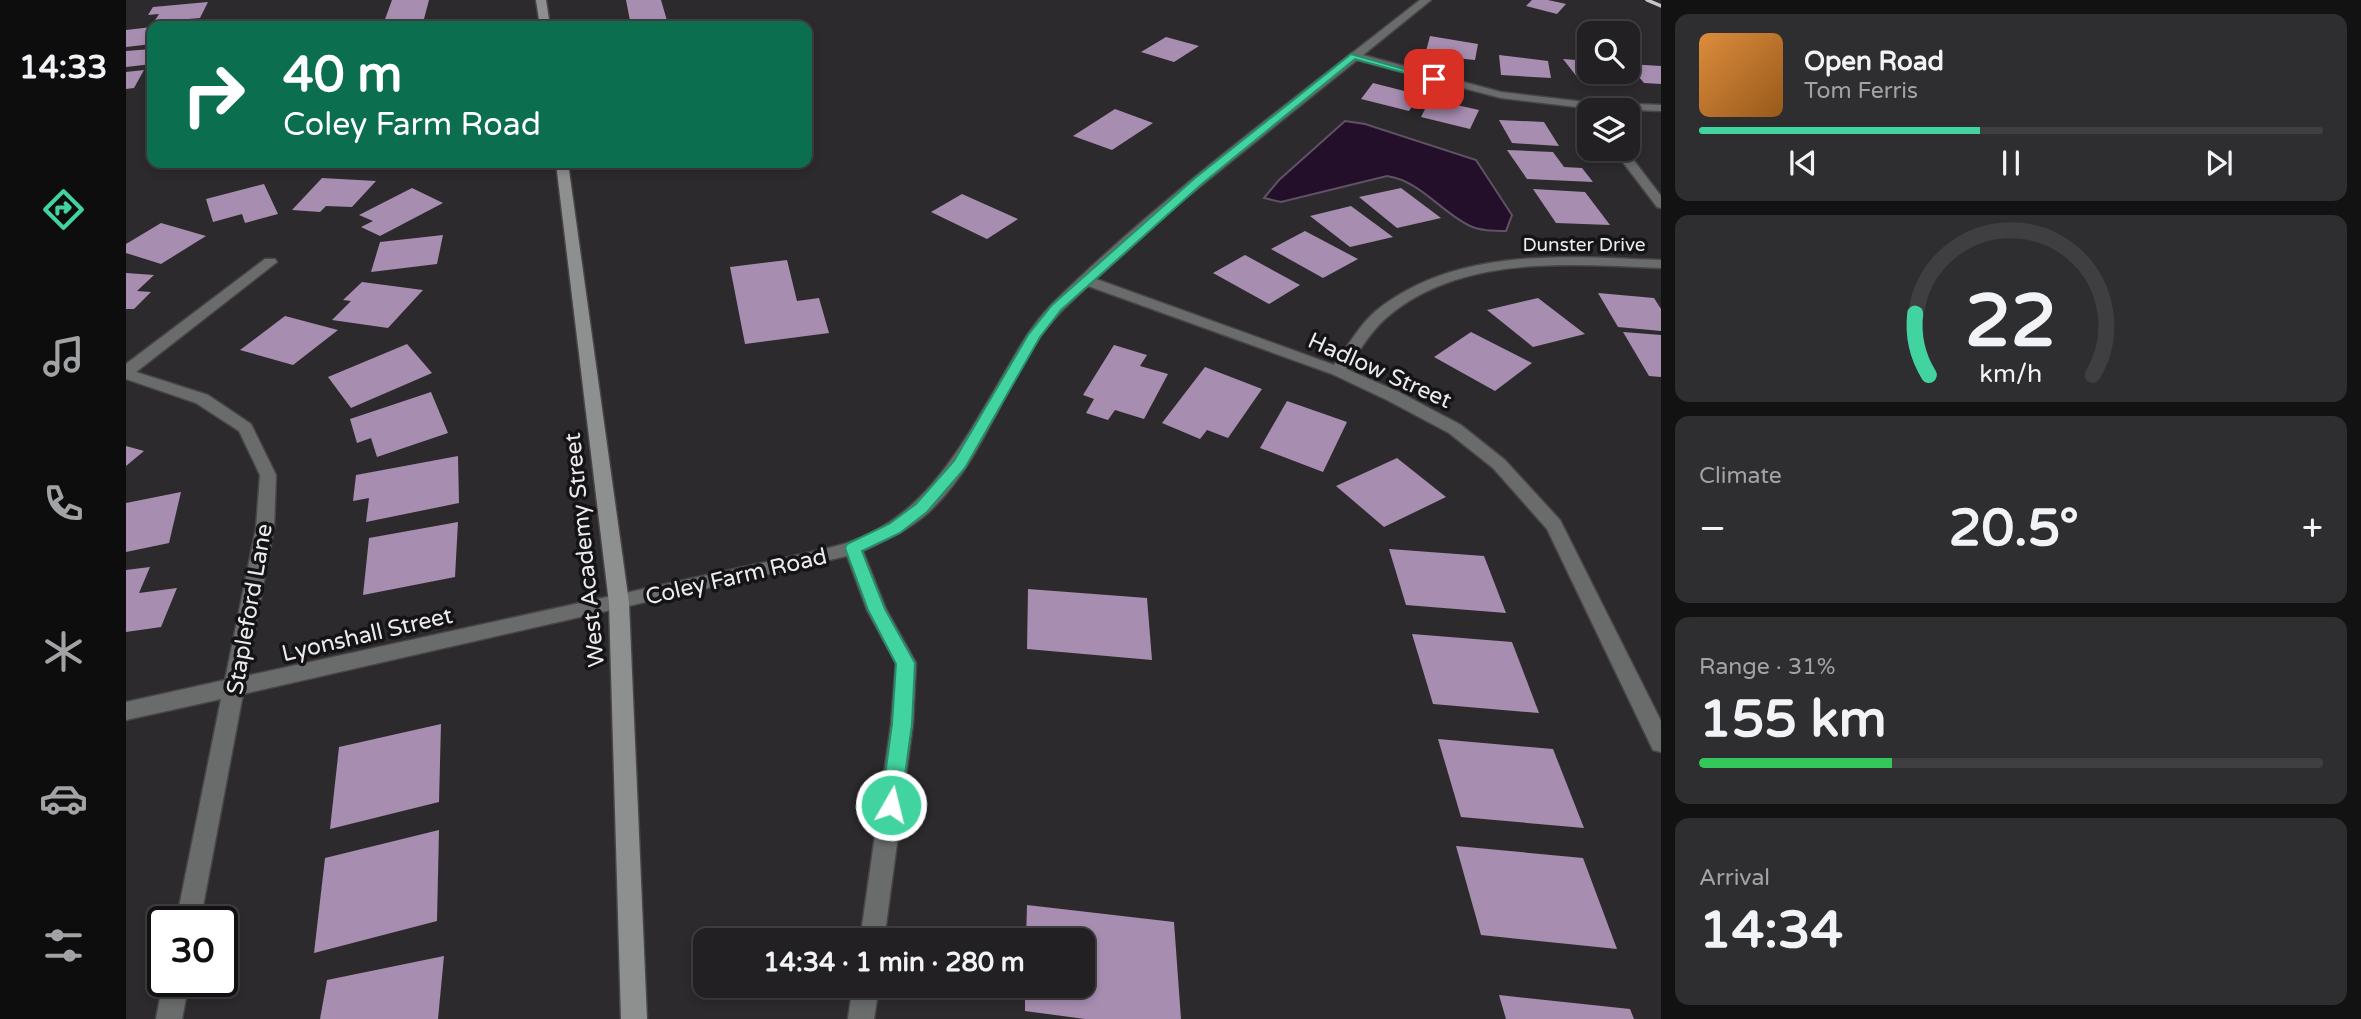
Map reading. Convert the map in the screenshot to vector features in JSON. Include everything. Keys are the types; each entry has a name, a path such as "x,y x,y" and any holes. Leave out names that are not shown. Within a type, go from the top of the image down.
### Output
{"main road":[{"path":"541,0 543,21"},
{"name":"West Academy Street","path":"563,168 619,603 634,1019"}],"street":[{"name":"Coley Farm Road","path":"619,603 853,548 894,528 922,508 960,465 1034,335 1057,307 1178,198 1426,0"},
{"path":"1354,56 1479,90 1577,106"},
{"path":"1640,108 1661,108"},
{"path":"1628,161 1661,204"},
{"name":"Dunster Drive","path":"1337,371 1383,313 1409,296 1449,278 1521,262 1561,260 1661,264"},
{"path":"126,373 270,262"},
{"name":"Hadlow Street","path":"1085,280 1337,371 1393,396 1455,429 1499,464 1554,525 1655,718 1661,743"},
{"name":"Stapleford Lane","path":"126,373 202,399 245,428 268,475 265,528 191,906"},
{"name":"Coley Farm Road","path":"853,548 877,610 906,663 902,724 874,928"},
{"name":"Lyonshall Street","path":"126,711 619,603"},
{"path":"169,1019 173,997"},
{"path":"861,1019 864,998"}],"shaded area":[{"path":"1345,121 1365,124 1476,160 1512,215 1506,231 1472,227 1410,184 1387,176 1281,202 1264,198 1279,180"}],"building":[{"path":"392,0 429,0 424,19 384,21"},
{"path":"626,0 661,0 667,21 630,21"},
{"path":"1532,0 1566,4 1557,14 1526,6"},
{"path":"208,2 200,18 155,21 159,14 148,15 153,7"},
{"path":"147,28 147,45 126,47 126,30"},
{"path":"1430,36 1478,44 1475,60 1425,55"},
{"path":"1166,37 1199,46 1174,62 1141,52"},
{"path":"147,49 147,65 126,67 126,51"},
{"path":"1499,55 1548,61 1551,78 1501,75"},
{"path":"1563,59 1577,60 1577,77"},
{"path":"1640,65 1661,66 1661,84 1644,83 1640,78"},
{"path":"144,70 134,88 126,89 126,72"},
{"path":"1373,83 1420,95 1409,111 1361,99"},
{"path":"1430,99 1479,110 1470,129 1421,117"},
{"path":"1115,109 1153,123 1112,150 1073,136"},
{"path":"1499,120 1544,122 1559,146 1512,143"},
{"path":"1507,150 1553,152 1564,167 1582,168 1593,182 1527,179"},
{"path":"322,178 376,181 352,207 326,206 320,212 292,210"},
{"path":"264,184 278,214 245,223 242,214 213,222 206,199"},
{"path":"412,188 443,203 380,236 361,227 373,221 359,215"},
{"path":"1401,188 1441,218 1397,228 1359,197"},
{"path":"1533,189 1585,192 1610,225 1556,223"},
{"path":"962,194 1018,219 987,239 931,212"},
{"path":"1351,206 1393,237 1350,247 1310,216"},
{"path":"161,223 206,236 161,264 126,253 126,244"},
{"path":"1305,231 1358,259 1323,278 1271,249"},
{"path":"443,235 437,264 371,272 380,242"},
{"path":"1245,255 1300,285 1269,304 1213,273"},
{"path":"787,260 797,301 819,298 829,333 745,344 730,267"},
{"path":"126,273 154,275 137,291 151,292 134,309 126,309"},
{"path":"362,282 423,290 388,328 332,320 351,301 343,300"},
{"path":"1598,293 1654,298 1661,309 1661,331 1618,327"},
{"path":"1538,298 1585,334 1533,347 1487,310"},
{"path":"285,316 338,330 293,365 240,350"},
{"path":"1471,332 1532,363 1495,391 1434,357"},
{"path":"1623,332 1661,335 1661,377 1649,376"},
{"path":"407,344 432,373 351,408 328,377"},
{"path":"1114,345 1147,355 1140,366 1168,374 1144,419 1115,410 1108,420 1086,413 1094,399 1083,395"},
{"path":"1205,367 1262,389 1228,438 1207,430 1200,439 1162,423"},
{"path":"431,392 448,433 377,457 371,438 357,443 350,419"},
{"path":"1287,401 1347,422 1323,472 1260,448"},
{"path":"126,446 144,451 126,466"},
{"path":"458,456 459,503 366,522 369,498 353,501 356,475"},
{"path":"1397,458 1446,497 1384,527 1336,486"},
{"path":"181,492 169,543 126,552 126,503"},
{"path":"458,522 455,577 363,595 369,538"},
{"path":"1389,549 1484,556 1506,613 1406,605"},
{"path":"150,567 139,593 177,588 161,627 126,632 126,570"},
{"path":"1028,589 1147,598 1152,660 1027,649"},
{"path":"1412,634 1512,642 1539,713 1433,704"},
{"path":"441,724 439,802 330,829 339,747"},
{"path":"1438,739 1553,749 1584,828 1461,817"},
{"path":"439,830 437,921 314,953 325,858"},
{"path":"1456,846 1583,858 1617,949 1481,935"},
{"path":"1027,905 1174,922 1181,1019 1085,1019 1025,1011 1025,998 1095,998 1095,928 1026,928"},
{"path":"444,956 438,1019 320,1019 327,980"},
{"path":"1499,995 1630,1009 1634,1019 1506,1019"}],"railway":[{"path":"1647,0 1661,6"}],"route":[{"path":"891,805 902,724 906,663 877,610 853,548 894,528 922,508 960,465 1034,335 1057,307 1199,180 1354,56 1434,79"}]}
